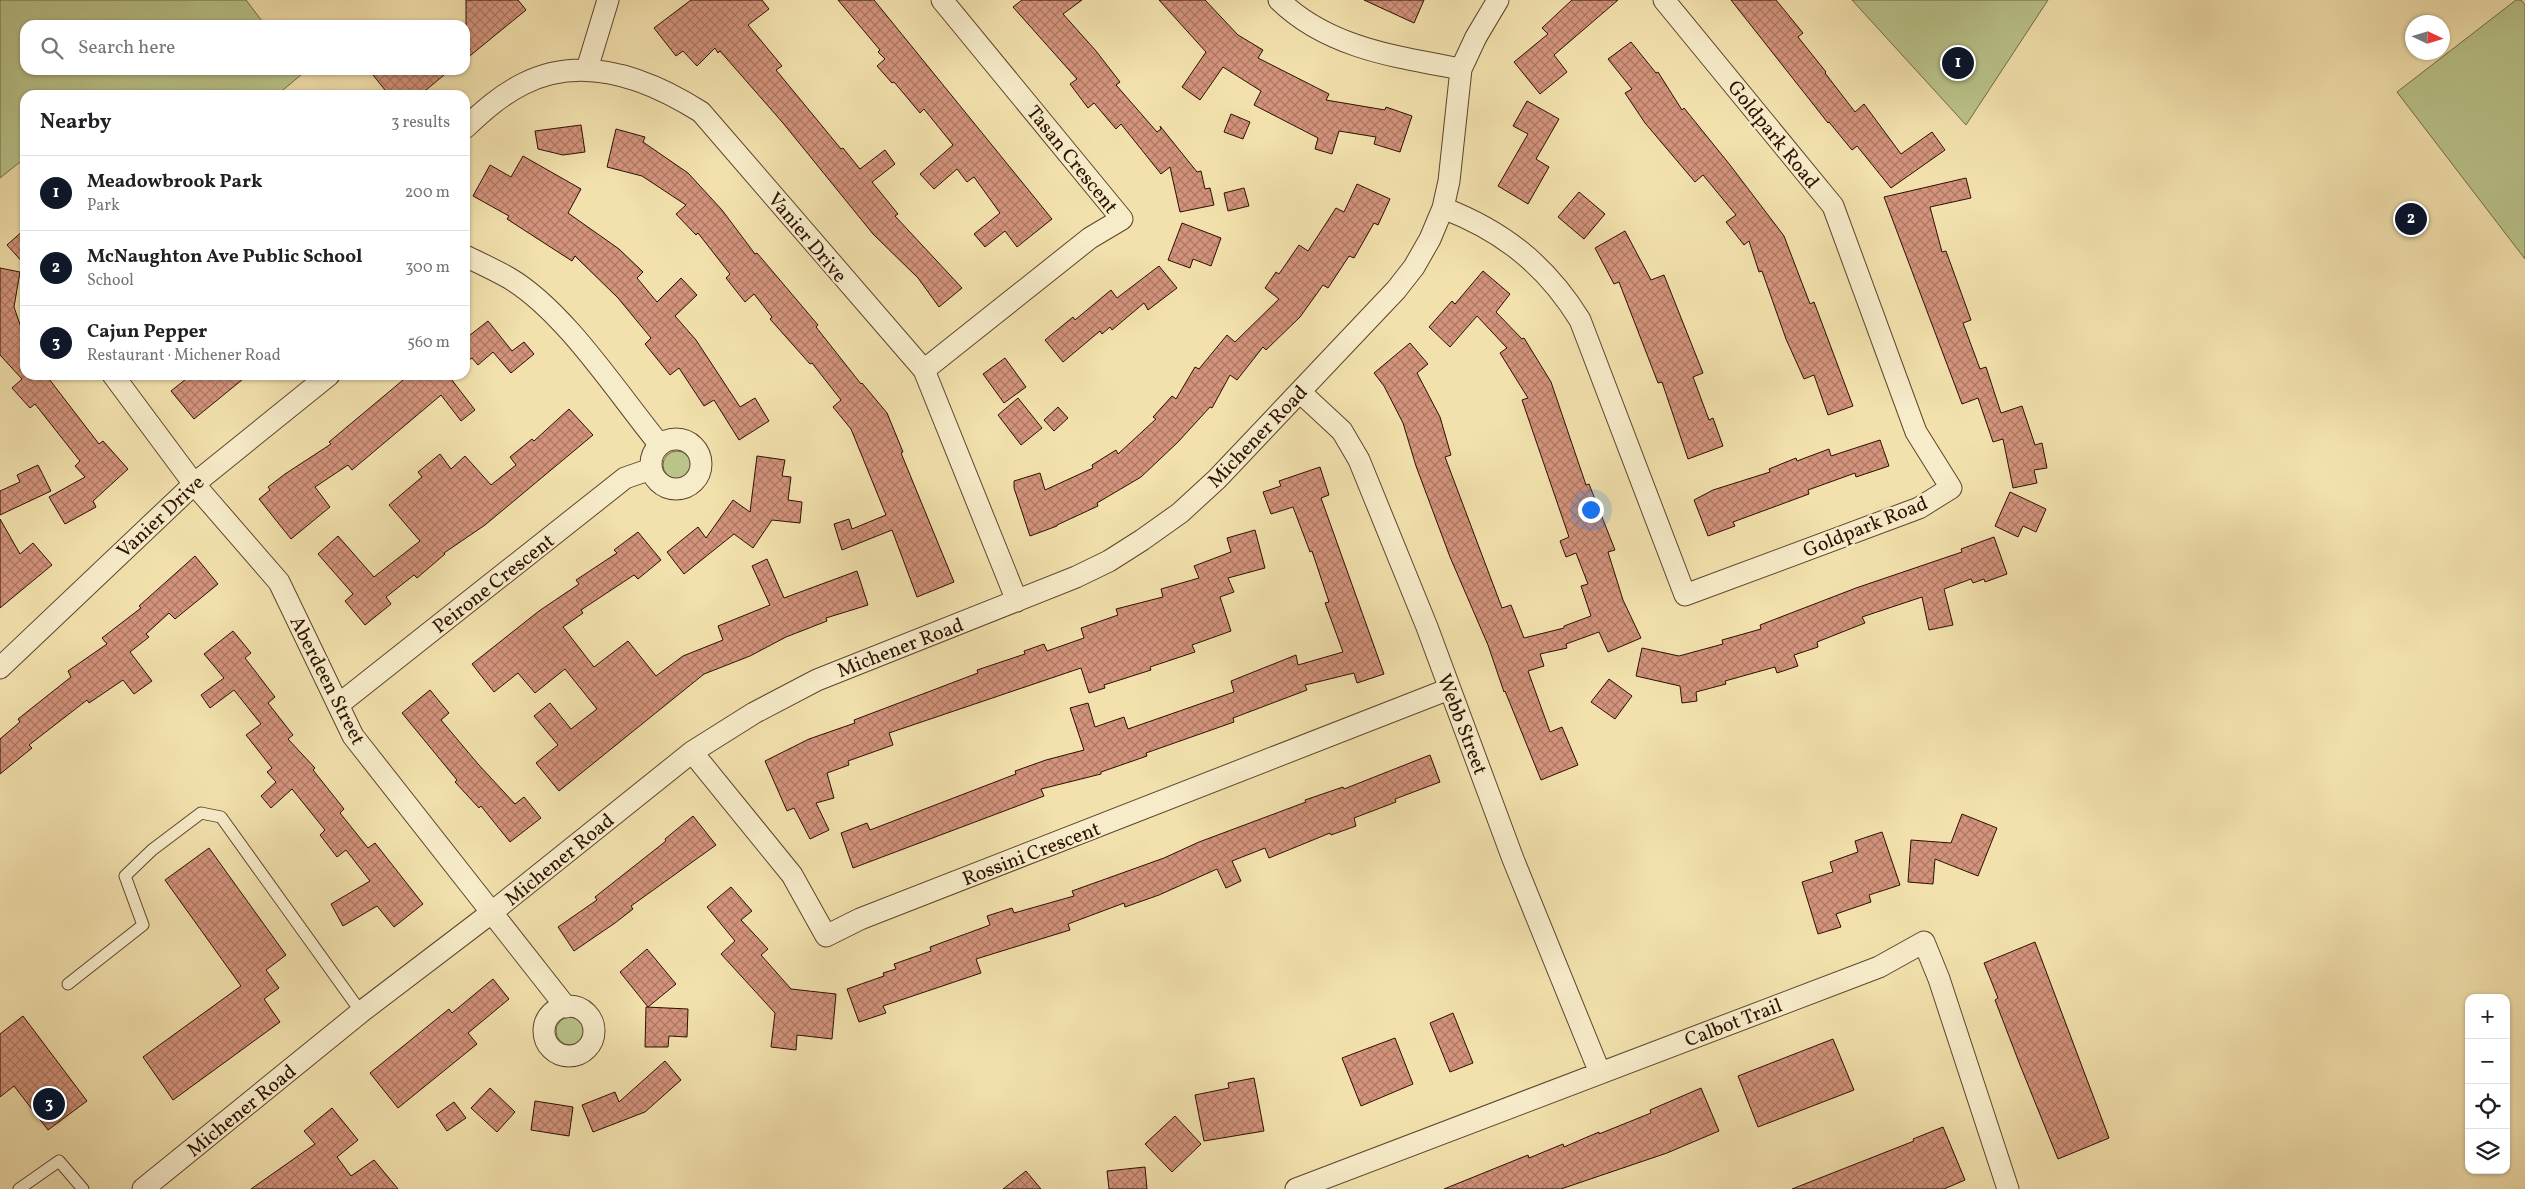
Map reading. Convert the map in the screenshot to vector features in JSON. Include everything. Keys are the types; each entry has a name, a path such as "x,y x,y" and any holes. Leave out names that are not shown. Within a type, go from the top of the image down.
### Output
{"street":[{"path":"587,69 608,0"},
{"name":"Tasan Crescent","path":"924,370 1090,238 1122,219 942,0"},
{"path":"1278,0 1313,26 1342,40 1372,51 1461,69"},
{"name":"Michener Road","path":"143,1189 361,1012 492,913 692,752 754,713 817,680 1017,602 1109,560 1180,512 1217,479 1408,275 1430,239 1443,208 1456,133 1461,69 1476,37 1498,0"},
{"name":"Goldpark Road","path":"1443,208 1470,218 1511,244 1541,268 1563,293 1580,320 1685,595 1920,508 1951,488 1916,432 1833,206 1664,0"},
{"name":"Vanier Drive","path":"470,124 495,101 524,83 555,73 587,69 637,79 672,93 701,112 924,370 1017,602"},
{"path":"470,258 510,278 541,303 576,340 660,444"},
{"name":"Aberdeen Street","path":"117,380 194,484 279,582 353,736 566,1007"},
{"name":"Vanier Drive","path":"0,668 194,484 323,380"},
{"name":"Webb Street","path":"1300,392 1342,432 1352,445 1423,618 1513,859 1600,1073"},
{"path":"675,439 691,444 700,456 700,473 690,485 674,489 659,483 651,469 652,456 660,444 675,439"},
{"name":"Peirone Crescent","path":"338,705 625,478 651,469"},
{"name":"Rossini Crescent","path":"692,752 792,875 826,936 869,916 1449,689"},
{"name":"Calbot Trail","path":"1296,1189 1879,967 1924,942 1939,979 2008,1189"}],"lane":[{"path":"68,984 143,924 125,876 152,850 201,813 221,817 361,1012"},
{"path":"19,1189 59,1161 83,1189"}],"green space":[{"path":"0,0 246,0 261,20 20,20 20,75 301,75 283,90 20,90 20,162 0,178"},
{"path":"1852,0 2048,0 1966,125"},
{"path":"2516,0 2521,0 2525,5 2525,259 2397,92 2438,60 2450,60 2450,51"},
{"path":"677,451 687,455 691,465 687,475 677,479 667,475 663,465 667,455"},
{"path":"570,1017 580,1021 584,1031 580,1041 570,1045 560,1041 556,1031 560,1021"}],"building":[{"path":"466,0 518,0 526,10 470,56 470,20 466,20"},
{"path":"691,0 762,0 769,9 748,25 782,66 776,70 841,149 843,148 860,169 885,150 895,164 872,182 898,214 895,216 962,288 939,307 918,278 873,234 783,123 720,51 718,53 715,48 697,66 683,51 676,56 654,28"},
{"path":"838,0 874,0 1052,219 1017,247 1005,231 985,247 974,234 1000,213 974,177 967,182 957,169 934,189 920,174 953,145 924,109 920,113 894,82 892,83 877,66 885,59 878,52 880,50"},
{"path":"1022,0 1082,0 1063,14 1096,51 1120,82 1116,85 1157,132 1161,129 1160,126 1197,172 1201,171 1205,189 1210,188 1214,205 1180,212 1170,167 1161,174 1121,124 1116,129 1094,103 1088,108 1070,84 1077,79 1013,7"},
{"path":"1159,0 1205,0 1238,35 1263,50 1258,58 1329,94 1326,100 1385,110 1386,107 1412,116 1400,152 1374,144 1376,137 1339,131 1332,154 1315,149 1318,138 1254,105 1261,91 1223,67 1200,100 1182,87 1206,52"},
{"path":"1364,0 1424,0 1414,23"},
{"path":"1572,0 1618,0 1554,55 1567,72 1540,94 1514,62 1548,34 1542,28"},
{"path":"1731,0 1776,0 1803,33 1798,37 1855,112 1864,104 1901,154 1932,132 1945,150 1891,188 1857,146 1852,150 1828,123"},
{"path":"1631,42 1656,73 1658,72 1682,110 1684,108 1784,236 1810,304 1814,302 1853,406 1828,415 1814,375 1804,379 1786,339 1762,271 1759,272 1749,241 1744,245 1726,222 1736,215 1703,175 1695,182 1645,123 1625,93 1632,89 1608,59"},
{"path":"373,75 444,75 426,90 385,90"},
{"path":"1527,101 1559,119 1536,159 1549,167 1528,204 1498,186 1528,134 1513,126"},
{"path":"1231,114 1250,122 1243,139 1224,132"},
{"path":"581,125 585,152 563,155 538,149 535,131"},
{"path":"616,129 645,137 643,142 688,173 722,210 755,254 757,253 818,325 816,327 861,384 887,413 903,452 901,453 954,582 917,597 892,530 842,550 834,524 849,519 852,529 886,515 851,429 833,407 841,400 812,363 810,364 770,319 772,317 754,294 745,302 726,278 730,274 698,233 696,235 676,214 686,205 642,176 607,167"},
{"path":"523,156 581,189 568,213 619,249 643,272 637,278 657,302 681,278 697,295 675,316 696,340 740,407 755,398 769,421 739,440 714,400 704,406 679,368 670,375 645,344 651,338 618,298 575,256 572,261 507,219 509,216 473,196 490,165 511,177"},
{"path":"1966,178 1971,198 1930,207 1942,252 1946,251 1971,320 1963,323 1980,369 1986,367 2001,413 2022,406 2035,445 2042,443 2047,468 2034,470 2037,483 2013,488 2003,439 1993,442 1978,398 1962,404 1884,197"},
{"path":"1357,184 1390,199 1378,225 1374,223 1354,258 1349,256 1328,288 1323,285 1300,317 1266,350 1263,347 1237,380 1230,375 1212,408 1210,407 1178,442 1141,477 1097,503 1098,506 1057,526 1030,536 1014,488 1014,481 1040,473 1045,490 1093,468 1092,465 1116,450 1118,454 1156,419 1153,417 1172,396 1176,399 1195,367 1199,369 1227,335 1235,342 1279,299 1265,288 1276,272 1279,274 1299,245 1308,251 1336,208 1344,212"},
{"path":"1244,188 1249,206 1228,211 1224,193"},
{"path":"1579,192 1605,214 1584,239 1558,217"},
{"path":"1182,223 1221,238 1211,266 1193,259 1190,268 1168,260"},
{"path":"1625,231 1651,280 1664,275 1703,373 1693,377 1709,420 1713,418 1723,446 1688,459 1662,382 1658,383 1619,282 1614,284 1595,248"},
{"path":"20,233 20,259 7,245"},
{"path":"1159,266 1177,288 1148,310 1144,303 1112,330 1110,327 1102,334 1100,331 1063,362 1045,340 1073,317 1075,320 1111,290 1117,298"},
{"path":"0,268 20,272 14,307 20,324 20,377 0,355"},
{"path":"1483,271 1510,294 1496,312 1522,339 1524,338 1551,382 1586,485 1589,484 1615,550 1608,552 1623,600 1641,638 1608,652 1599,632 1566,644 1567,648 1540,654 1544,666 1528,671 1550,732 1562,727 1578,765 1541,780 1504,692 1488,645 1450,557 1416,466 1403,423 1384,386 1374,373 1410,343 1428,364 1417,373 1440,417 1451,455 1445,457 1502,608 1511,605 1524,638 1564,628 1564,626 1591,616 1581,586 1588,584 1576,553 1566,557 1560,541 1569,537 1522,400 1528,398 1500,353 1507,348 1477,316 1450,347 1429,327 1452,301 1455,304"},
{"path":"488,321 512,351 524,342 534,354 511,373 493,352 478,365 472,358 470,359 470,335"},
{"path":"1005,358 1026,387 1004,403 983,374"},
{"path":"21,380 50,380 99,444 103,441 128,469 93,501 96,507 65,524 49,497 85,477 75,466 80,461 35,404 30,408 12,388"},
{"path":"185,380 242,380 194,419 171,391"},
{"path":"403,380 452,380 475,410 461,421 441,395 352,470 348,465 315,487 330,507 291,539 259,499 270,490 268,487 331,444 329,442"},
{"path":"1018,398 1042,428 1021,445 998,415"},
{"path":"1058,407 1068,418 1054,431 1044,420"},
{"path":"569,409 593,435 485,525 444,553 417,578 414,575 386,597 391,604 365,625 345,601 353,594 318,554 338,536 374,577 420,541 389,505 422,477 418,472 440,454 451,469 465,456 491,485 516,465 510,457 532,439 534,441"},
{"path":"1880,440 1889,466 1856,477 1855,473 1808,490 1809,494 1733,522 1735,526 1708,536 1694,500 1713,490 1770,472 1769,469 1796,458 1797,461 1829,449 1831,456"},
{"path":"757,456 785,460 782,476 791,477 788,500 802,502 800,523 772,520 753,548 734,534 684,574 667,552 698,527 706,538 733,500 750,512"},
{"path":"38,465 51,491 0,515 0,491 20,482 17,475"},
{"path":"1320,467 1329,495 1321,498 1384,674 1357,683 1354,673 1305,685 1307,690 1233,718 1234,722 1146,753 1147,756 1101,772 1101,774 1041,789 1044,796 853,868 841,833 867,823 870,830 1016,774 1015,771 1084,750 1070,708 1088,703 1095,727 1124,717 1128,729 1234,692 1231,681 1296,655 1298,665 1343,652 1325,603 1329,602 1312,551 1310,552 1293,507 1271,514 1263,492 1281,486 1279,481"},
{"path":"2010,492 2046,509 2036,532 2023,526 2018,537 1995,526"},
{"path":"0,519 20,554 33,543 52,565 0,608"},
{"path":"1255,530 1265,568 1228,578 1234,592 1220,597 1231,631 1192,645 1195,652 1150,667 1151,670 1104,685 1105,688 1089,693 1081,668 889,733 893,745 848,761 849,765 827,773 834,798 816,803 829,830 810,839 794,808 787,811 765,761 809,739 855,723 854,720 978,673 977,670 1025,654 1024,651 1044,644 1047,651 1084,638 1081,628 1118,615 1116,609 1163,597 1161,589 1199,578 1194,566 1231,552 1227,538"},
{"path":"638,532 661,560 638,579 634,575 581,610 583,613 563,627 594,667 628,641 656,676 683,656 723,640 718,626 770,605 752,566 767,559 784,598 857,571 868,605 826,618 827,621 786,637 750,656 704,674 559,791 536,763 558,745 534,716 550,703 571,729 597,709 565,669 535,693 518,673 494,692 472,664 539,611 579,584 576,580 617,553 614,550"},
{"path":"1994,537 2007,574 1985,582 1984,579 1973,583 1971,579 1944,589 1953,625 1929,630 1922,597 1862,617 1865,623 1817,642 1818,647 1794,655 1798,666 1777,673 1775,667 1725,681 1726,684 1696,692 1697,701 1682,703 1680,686 1636,676 1642,648 1679,656 1723,644 1722,640 1761,629 1760,625 1856,588 1962,552 1961,549"},
{"path":"195,556 218,584 175,619 169,613 146,634 149,637 130,652 152,681 134,694 123,680 89,703 87,700 29,745 32,748 0,774 0,739 20,722 18,719 71,677 68,671 107,644 102,638 141,608 139,606"},
{"path":"233,631 251,653 245,658 275,697 268,703 293,735 288,739 315,768 313,770 344,809 340,813 368,848 375,843 423,904 394,927 377,906 343,926 331,904 370,881 346,850 337,857 320,835 325,830 292,789 271,808 261,796 276,782 267,772 272,768 246,735 261,724 234,690 210,708 201,695 224,678 204,654"},
{"path":"1609,679 1632,696 1615,719 1591,702"},
{"path":"430,690 449,713 441,720 478,764 515,804 524,797 541,818 510,842 481,806 479,808 455,782 457,780 402,713"},
{"path":"1430,755 1440,782 1395,799 1396,802 1354,818 1356,826 1331,835 1330,833 1269,858 1265,848 1232,861 1241,881 1226,888 1217,869 1159,895 1125,907 1124,903 1068,924 1070,930 976,959 981,973 883,1006 886,1013 859,1022 847,989 884,976 883,973 896,969 894,964 931,951 930,947 990,925 987,916 1012,908 1014,913 1074,896 1072,891 1164,858 1199,842 1306,802 1305,800 1343,787 1344,789"},
{"path":"1962,814 1997,828 1978,876 1935,859 1933,884 1908,882 1911,840 1951,843"},
{"path":"693,816 716,845 631,906 633,909 615,923 574,951 558,927 597,900 595,897 666,841 665,839"},
{"path":"1882,832 1900,885 1869,895 1871,902 1836,914 1841,927 1818,934 1802,882 1833,872 1830,862 1858,852 1855,841"},
{"path":"209,848 286,955 266,970 279,988 264,999 280,1022 173,1100 143,1057 241,986 165,880"},
{"path":"731,887 752,911 741,920 768,949 761,955 791,989 836,994 832,1039 797,1035 796,1050 771,1047 775,1013 721,954 735,941 707,907"},
{"path":"2035,942 2109,1138 2058,1159 1995,1000 1998,998 1984,963"},
{"path":"647,949 676,984 648,1007 620,972"},
{"path":"493,979 509,999 468,1033 477,1044 398,1108 370,1073 449,1009 452,1013"},
{"path":"646,1007 688,1009 687,1037 669,1036 668,1047 645,1047"},
{"path":"1453,1013 1473,1063 1450,1072 1430,1023"},
{"path":"23,1016 87,1101 48,1130 14,1086 0,1097 0,1034"},
{"path":"1395,1038 1413,1084 1361,1106 1342,1058"},
{"path":"1833,1039 1854,1090 1758,1127 1738,1076"},
{"path":"665,1061 681,1080 645,1112 593,1132 582,1105 615,1092 619,1102"},
{"path":"1254,1078 1264,1131 1204,1141 1195,1095 1229,1088 1228,1083"},
{"path":"490,1088 515,1112 497,1132 471,1108"},
{"path":"1701,1088 1719,1131 1667,1153 1561,1189 1444,1189 1528,1155 1529,1158 1563,1144 1564,1147 1599,1132 1599,1134 1651,1113 1650,1110"},
{"path":"535,1101 573,1107 569,1136 531,1130"},
{"path":"454,1102 466,1118 447,1131 436,1115"},
{"path":"332,1108 358,1140 337,1157 351,1176 374,1160 398,1189 251,1189 315,1144 304,1131"},
{"path":"1175,1116 1201,1144 1172,1172 1145,1144"},
{"path":"1943,1127 1965,1180 1944,1189 1792,1189 1914,1141 1913,1139"},
{"path":"1145,1167 1147,1189 1109,1189 1107,1171"},
{"path":"1026,1171 1041,1189 1003,1189"}],"place":[{"name":"Meadowbrook Park","path":"1958,63"},
{"name":"McNaughton Ave Public School","path":"2411,219"},
{"name":"Cajun Pepper","path":"49,1104"}]}
